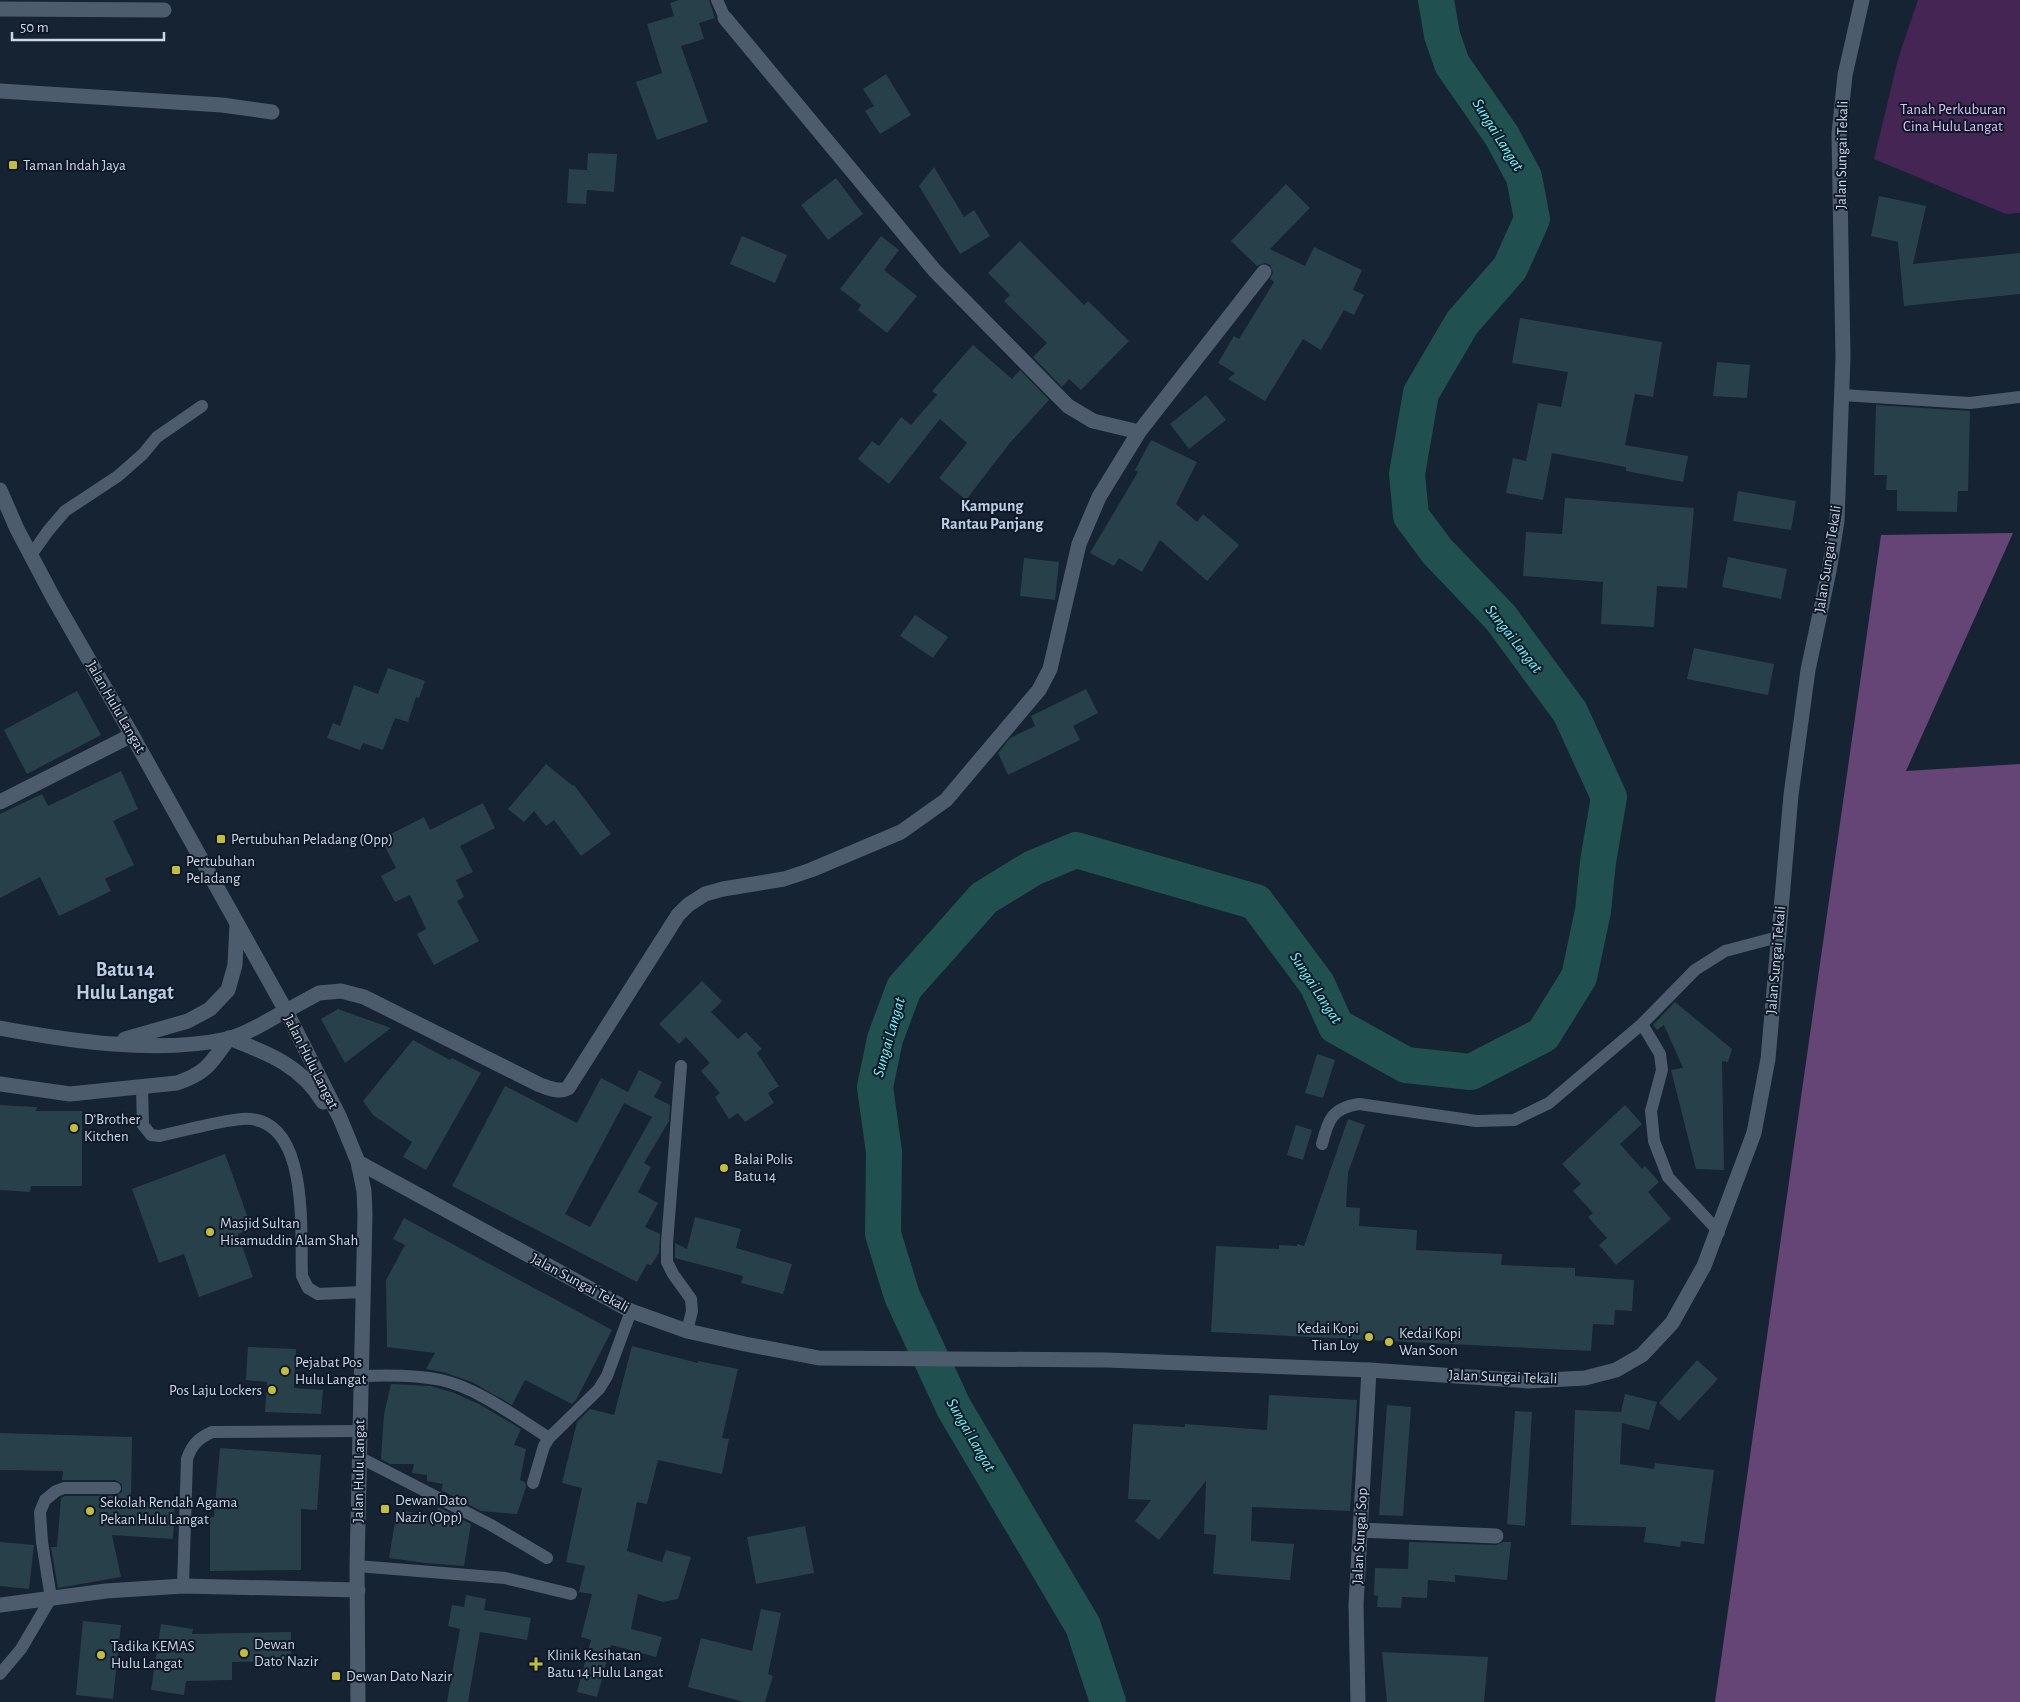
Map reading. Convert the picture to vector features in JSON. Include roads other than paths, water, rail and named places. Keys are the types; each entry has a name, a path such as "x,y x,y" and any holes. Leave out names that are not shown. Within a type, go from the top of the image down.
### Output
{"street":[{"name":"Jalan Sungai Tekali","path":"358,1162 631,1311 687,1331 818,1358 1106,1360 1369,1370 1529,1381 1585,1378 1616,1370 1642,1355 1672,1323 1704,1266 1719,1232 1754,1133 1768,1059 1791,795 1808,670 1829,571 1837,520 1843,357 1839,134 1844,75 1862,0"},
{"path":"0,8 164,10"},
{"path":"725,18 934,271 1068,406 1093,421 1139,432"},
{"path":"0,91 203,103 272,112"},
{"path":"0,1028 107,1044 182,1044 228,1038 319,994 341,991 364,997 408,1017 540,1085 556,1090 568,1088 678,915 688,905 705,894 723,888 784,879 811,870 901,832 946,800 1040,690 1050,670 1079,544 1098,497 1139,432 1264,272"},
{"name":"Jalan Hulu Langat","path":"0,490 17,529 54,599 286,1011 340,1118 358,1162 364,1192 365,1214 357,1566 358,1702"},
{"path":"0,802 132,735"},
{"path":"107,1044 188,1021 210,1009 228,990 235,965 237,924"},
{"path":"0,1084 70,1094 177,1083 194,1077 208,1067 228,1038"},
{"path":"228,1038 286,1063 316,1090 358,1162"},
{"name":"Jalan Sungai Sop","path":"1358,1702 1356,1605 1369,1370"},
{"path":"1360,1530 1496,1536"},
{"path":"0,1605 106,1591 182,1586 358,1590"}],"lane":[{"path":"717,0 725,18"},
{"path":"1842,396 1970,403 2020,397"},
{"path":"31,555 48,531 65,512 118,476 143,454 157,437 202,406"},
{"path":"1322,1144 1327,1123 1335,1113 1345,1106 1359,1104 1476,1121 1514,1120 1549,1103 1642,1024 1695,970 1725,951 1778,937"},
{"path":"1642,1024 1660,1054 1662,1070 1651,1111 1654,1141 1668,1178 1719,1232"},
{"path":"681,1066 667,1262 691,1299 692,1311 687,1331"},
{"path":"142,1088 143,1125 151,1135 159,1136 243,1119 262,1121 277,1132 289,1149 298,1179 302,1276 308,1288 318,1294 363,1292"},
{"path":"533,1483 544,1446 549,1438 599,1389 606,1376 631,1311"},
{"path":"361,1376 441,1380 488,1400 549,1438"},
{"path":"182,1586 187,1459 191,1448 199,1438 212,1432 360,1431"},
{"path":"359,1457 491,1525 547,1558"},
{"path":"0,1674 21,1650 51,1598 40,1512 45,1500 56,1491 64,1488 115,1488"},
{"path":"357,1566 504,1578 571,1594"}],"waterway":[{"name":"Sungai Langat","path":"1108,1702 1083,1626 954,1408 902,1296 883,1234 884,1152 875,1087 885,1039 904,988 984,898 1033,868 1076,850 1256,902 1317,984 1336,1026 1406,1065 1471,1072 1543,1035 1579,977 1593,911 1598,862 1609,797 1570,712 1501,618 1437,551 1411,516 1407,474 1421,393 1462,323 1510,268 1532,219 1524,177 1502,136 1452,64 1442,35 1436,0"}],"place":[{"name":"Taman Indah Jaya","path":"13,165"},
{"name":"Pertubuhan Peladang (Opp)","path":"221,839"},
{"name":"Pertubuhan Peladang","path":"176,870"},
{"name":"D’Brother Kitchen","path":"74,1128"},
{"name":"Balai Polis Batu 14","path":"724,1168"},
{"name":"Masjid Sultan Hisamuddin Alam Shah","path":"210,1232"},
{"name":"Kedai Kopi Tian Loy","path":"1369,1337"},
{"name":"Kedai Kopi Wan Soon","path":"1389,1342"},
{"name":"Pejabat Pos Hulu Langat","path":"285,1371"},
{"name":"Pos Laju Lockers","path":"272,1390"},
{"name":"Dewan Dato Nazir (Opp)","path":"385,1509"},
{"name":"Sekolah Rendah Agama Pekan Hulu Langat","path":"90,1511"},
{"name":"Dewan Dato' Nazir","path":"244,1653"},
{"name":"Tadika KEMAS Hulu Langat","path":"101,1655"},
{"name":"Klinik Kesihatan Batu 14 Hulu Langat","path":"536,1664"},
{"name":"Dewan Dato Nazir","path":"336,1676"}],"district":[{"name":"Kampung Rantau Panjang","path":"992,515"},
{"name":"Batu 14 Hulu Langat","path":"125,982"}],"park label":[{"name":"Tanah Perkuburan Cina Hulu Langat","path":"1953,118"}]}
